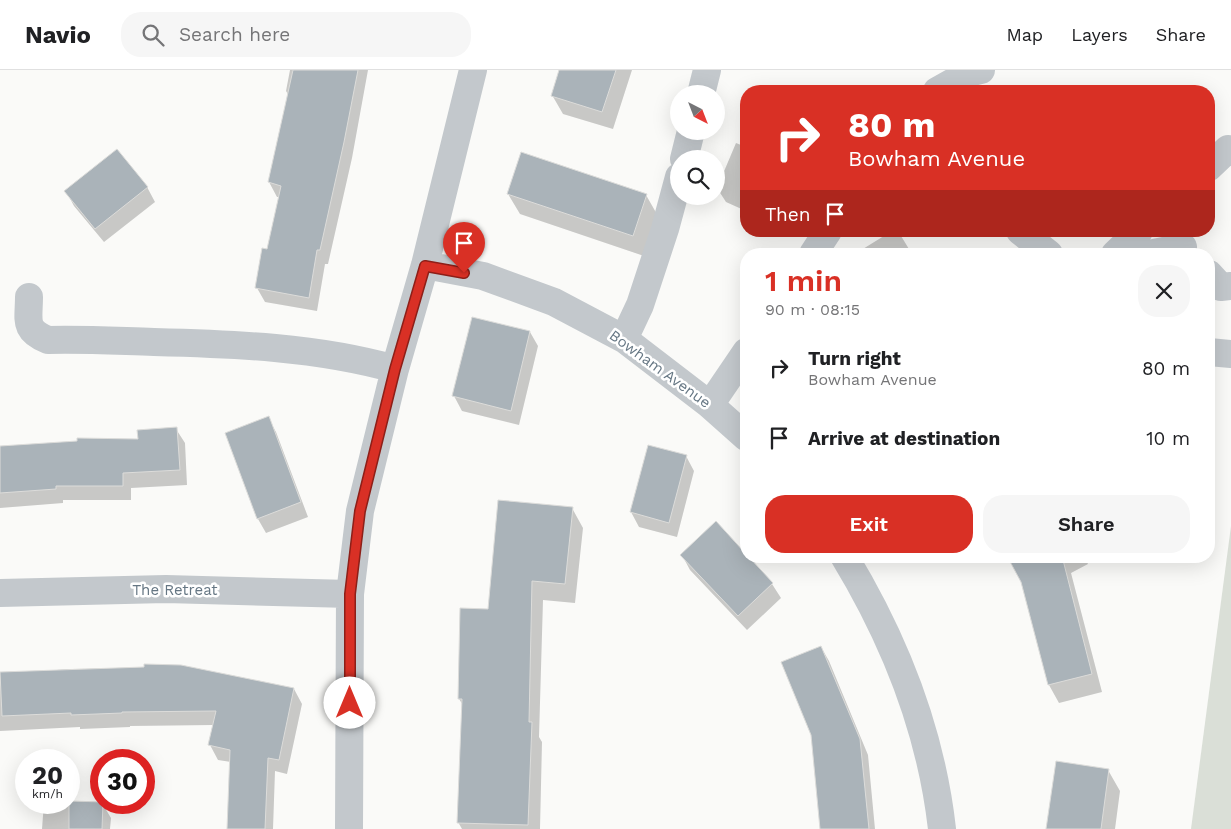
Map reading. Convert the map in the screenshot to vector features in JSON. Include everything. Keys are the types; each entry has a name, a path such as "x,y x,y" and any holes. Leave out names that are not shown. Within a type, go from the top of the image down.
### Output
{"street":[{"path":"349,829 350,594 360,511 395,369 425,266 473,70"},
{"path":"703,85 707,70"},
{"path":"948,85 969,73 981,70"},
{"path":"1215,161 1228,149 1231,152"},
{"path":"624,339 640,305 671,205"},
{"path":"817,248 824,237"},
{"path":"1028,237 1041,248"},
{"path":"1121,248 1133,237"},
{"path":"1168,248 1181,244"},
{"name":"Bowham Avenue","path":"425,266 483,276 554,302 624,339 710,405 740,432"},
{"path":"1215,280 1221,287 1231,286"},
{"path":"29,297 29,325 36,335 48,340 210,343 360,359 395,369"},
{"path":"1215,353 1231,354"},
{"path":"710,405 740,361"},
{"path":"848,563 866,593 891,644 912,697 928,752 942,829"},
{"name":"The Retreat","path":"0,593 166,589 350,594"}],"shaded area":[{"path":"1231,526 1231,829 1191,829"}],"building":[{"path":"293,70 358,70 320,250 317,250 309,298 255,288 262,248 267,249 281,186 268,182"},
{"path":"559,70 616,70 602,112 551,96"},
{"path":"117,149 148,187 95,229 64,191"},
{"path":"521,152 647,194 633,236 507,194"},
{"path":"472,317 530,331 511,411 452,396"},
{"path":"269,416 301,502 257,519 225,433"},
{"path":"177,427 180,470 123,473 123,486 56,486 56,489 0,493 0,446 77,441 77,438 138,439 137,430"},
{"path":"648,445 687,455 669,523 630,512"},
{"path":"498,500 573,507 565,584 532,581 529,722 532,722 528,825 457,823 462,699 458,699 460,608 488,609"},
{"path":"716,521 740,547 740,563 754,563 773,583 738,616 680,555"},
{"path":"1011,563 1064,563 1092,674 1048,685 1021,582"},
{"path":"821,646 860,739 869,829 820,829 811,735 781,662"},
{"path":"144,664 181,665 294,688 279,760 268,758 265,829 227,829 230,750 208,745 216,711 2,716 0,672 144,667"},
{"path":"1056,761 1109,769 1101,829 1046,829"},
{"path":"80,801 90,802 90,814 103,814 102,829 69,829 69,814 80,814"}],"route":[{"path":"350,703 350,594 360,511 395,369 425,266 464,273"}]}
